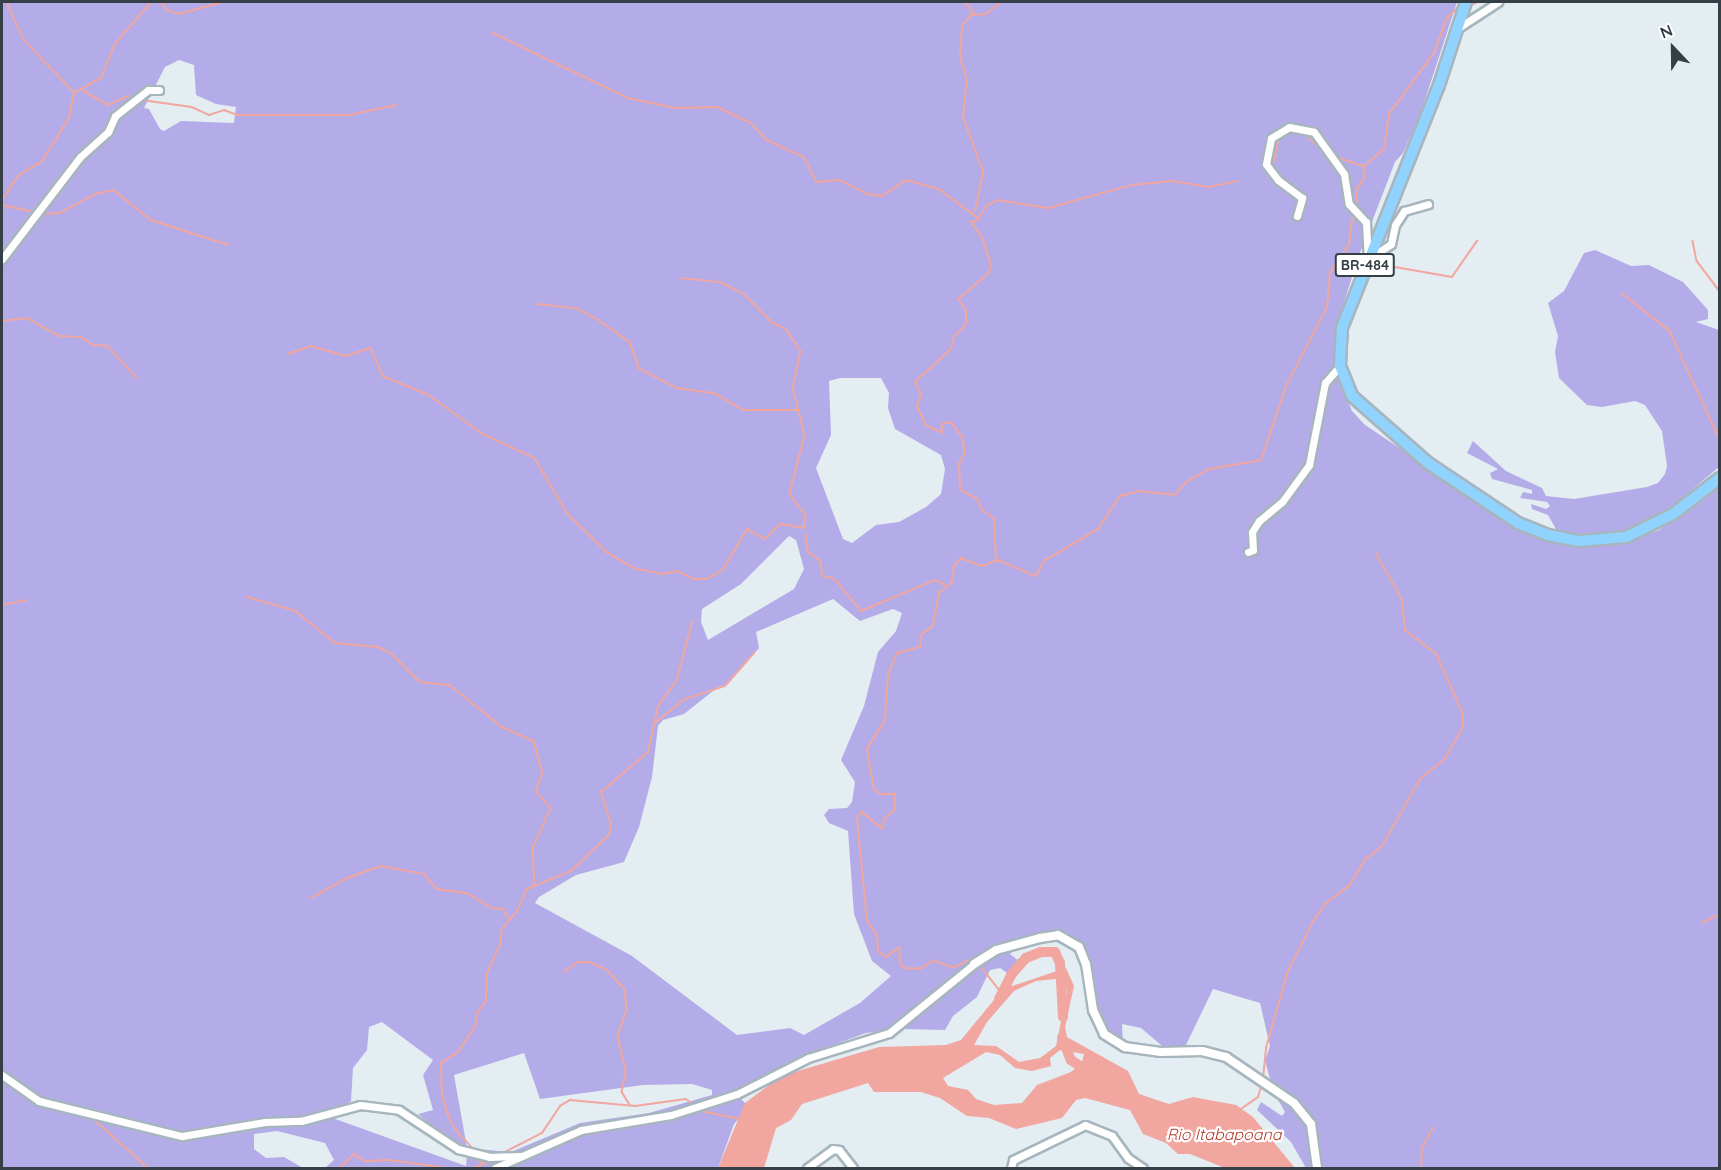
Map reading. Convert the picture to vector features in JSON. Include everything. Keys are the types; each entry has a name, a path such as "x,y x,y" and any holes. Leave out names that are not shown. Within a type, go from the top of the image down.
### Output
{"main road":[{"name":"BR-484","path":"1466,2 1342,327 1340,366 1352,396 1403,443 1509,517 1548,535 1595,541 1640,532 1673,513 1719,478"}],"street":[{"path":"1458,28 1498,2"},
{"path":"2,259 80,157 108,132 115,116 148,90 159,90"},
{"path":"1297,216 1302,198 1278,180 1266,164 1271,138 1289,127 1314,132 1344,174 1348,204 1366,222 1368,259"},
{"path":"1368,259 1391,244 1395,225 1404,211 1428,204"},
{"path":"1248,552 1253,550 1252,532 1259,521 1282,502 1309,465 1325,382 1340,366"},
{"path":"495,1168 581,1130 672,1114 737,1094 808,1058 889,1033 976,962 996,950 1058,935 1079,947 1086,964 1093,1010 1104,1034 1125,1047 1161,1052 1202,1051 1226,1057 1294,1104 1311,1124 1317,1168"},
{"path":"2,1075 39,1101 182,1136 265,1122 301,1121 360,1106 399,1110 458,1149 489,1157 521,1156"},
{"path":"1011,1168 1013,1160 1085,1125 1101,1129 1112,1136 1128,1158 1143,1168"},
{"path":"807,1168 833,1149 839,1150 853,1168"}],"shaded area":[{"path":"2,2 1457,2 1420,115 1403,153 1395,162 1358,258 1336,328 1334,366 1352,411 1365,425 1494,511 1572,544 1623,542 1659,530 1719,485 1719,1168 1306,1168 1291,1142 1257,1110 1261,1102 1282,1116 1285,1112 1274,1093 1265,1061 1270,1046 1260,1003 1213,989 1185,1047 1167,1050 1141,1028 1122,1024 1123,1046 1112,1040 1099,1020 1084,950 1076,940 1055,930 1040,932 1018,944 1010,954 1023,964 1010,975 1000,968 990,970 977,997 953,1016 945,1030 902,1029 866,1033 797,1058 735,1093 745,1103 744,1113 734,1124 718,1168 325,1168 334,1160 325,1143 277,1131 254,1134 254,1149 266,1158 284,1157 303,1168 2,1168","holes":["179,60 194,65 196,95 216,104 236,107 234,123 181,121 164,131 160,129 149,109 144,108 165,67","840,378 881,378 889,393 888,408 895,429 941,455 945,469 941,494 926,507 899,522 876,525 852,543 843,539 816,468 831,435 829,381","789,536 796,540 804,569 794,589 708,640 701,622 702,609 741,584","833,599 860,621 893,609 902,613 896,631 878,652 864,706 841,760 855,782 852,802 847,808 829,809 824,815 829,823 848,831 854,914 872,961 891,976 860,1003 804,1035 790,1028 737,1035 632,956 535,903 539,897 576,875 624,862 639,827 652,777 658,726 663,720 684,714 718,687 727,685 759,648 756,632","382,1022 433,1060 423,1075 433,1110 418,1114 467,1155 466,1166 327,1116 351,1101 353,1068 367,1050 369,1027","524,1053 540,1099 643,1085 692,1084 712,1090 712,1095 649,1113 580,1123 511,1152 467,1148 454,1075"]},
{"path":"1595,250 1631,266 1649,265 1683,282 1708,310 1708,319 1696,322 1719,330 1719,467 1652,523 1621,532 1573,535 1557,531 1548,515 1532,509 1531,504 1546,509 1550,506 1547,502 1520,498 1523,492 1532,494 1532,490 1492,479 1490,473 1498,469 1467,453 1473,441 1506,471 1542,488 1546,496 1574,499 1647,487 1658,483 1665,474 1667,466 1662,431 1645,405 1635,401 1602,407 1587,405 1559,378 1555,352 1558,336 1548,303 1564,291 1584,253"}],"water":[{"name":"Rio Itabapoana","path":"1066,968 1074,986 1065,1027 1067,1037 1128,1071 1139,1094 1169,1104 1193,1097 1236,1105 1253,1117 1295,1168 1225,1168 1190,1154 1178,1154 1166,1143 1143,1134 1130,1110 1085,1098 1076,1100 1062,1118 1016,1129 989,1118 967,1116 940,1098 921,1092 874,1092 868,1083 802,1104 791,1120 776,1128 764,1168 718,1168 745,1103 781,1076 879,1047 946,1045 961,1040 1003,989","holes":["1065,978 1067,993 1056,1046 1040,1058 1019,1062 996,1046 974,1045 987,1022 1014,991 1036,981","1060,1050 1084,1054 1082,1062 1071,1072 1037,1085 1022,1103 994,1105 976,1099 968,1090 948,1086 943,1078 986,1052 1000,1055 1015,1068 1032,1071 1051,1066 1050,1058"]}],"waterway":[{"path":"7,2 24,40 74,92"},
{"path":"2,200 19,175 42,161 69,118 74,93 101,78 115,44 151,2"},
{"path":"161,2 167,10 179,14 223,2"},
{"path":"965,2 975,14"},
{"path":"975,211 983,172 963,117 967,80 960,57 962,26 971,15 986,14 1001,2"},
{"path":"1471,5 1478,2"},
{"path":"1336,157 1364,166 1384,149 1389,114 1434,53 1447,18 1459,7"},
{"path":"493,33 628,98 675,108 717,107 751,123 767,140 804,157 817,182 839,180 868,194 882,196 907,180 939,189 977,217"},
{"path":"82,90 108,105 128,96"},
{"path":"142,100 192,107 209,115 224,110 238,115 349,115 396,105"},
{"path":"1305,133 1325,153"},
{"path":"1274,162 1279,137"},
{"path":"1356,207 1357,189 1365,177 1363,167"},
{"path":"996,560 994,519 982,510 977,499 960,490 959,464 965,453 962,437 951,423 943,424 942,433 926,426 917,407 921,394 915,382 951,349 954,337 966,324 966,310 958,299 989,273 991,265 982,238 971,222 978,220 986,206 998,200 1048,208 1132,185 1172,181 1209,187 1237,181"},
{"path":"43,214 60,213 95,194 114,190 151,220 229,245"},
{"path":"2,205 34,212"},
{"path":"973,959 954,968 933,961 921,969 907,969 900,965 899,948 887,957 878,952 877,935 867,921 857,819 862,812 882,828 885,818 895,809 895,794 882,795 874,790 867,749 885,720 888,675 897,653 920,647 921,635 933,626 939,593 952,582 954,566 961,558 982,566 998,560 1036,576 1044,561 1098,529 1120,496 1139,491 1175,495 1185,483 1209,469 1261,460 1287,384 1327,307 1330,273 1349,245 1353,212"},
{"path":"1372,263 1452,277 1477,241"},
{"path":"1693,241 1697,261 1720,291"},
{"path":"1333,267 1359,262"},
{"path":"681,278 720,282 743,293 773,323 786,329 801,351 793,388 805,435 790,494 806,516 804,528"},
{"path":"1622,293 1670,331 1720,440"},
{"path":"537,304 576,308 597,319 630,342 640,369 677,388 714,393 744,410 797,410"},
{"path":"2,321 27,318 60,336 81,337 94,345 108,346 137,378"},
{"path":"288,354 311,346 346,356 371,348 383,376 429,395 483,434 535,458 567,513 608,553 634,568 662,574 677,571 694,579 707,579 723,570 747,529 765,539 780,524 804,528"},
{"path":"806,534 808,551 821,562 823,576 835,579 861,611 935,580 945,585"},
{"path":"1263,1078 1266,1048 1288,971 1312,923 1326,903 1350,885 1365,860 1382,846 1420,779 1445,759 1463,726 1463,714 1436,654 1405,631 1402,600 1376,554"},
{"path":"247,597 296,611 335,643 378,647 391,653 420,682 450,685 502,727 534,741 543,774 536,791 551,808 533,849 535,884"},
{"path":"2,605 27,600"},
{"path":"473,1149 455,1130 448,1115 442,1095 441,1063 458,1052 475,1027 477,1013 486,1001 487,973 500,945 502,929 518,910 527,889 571,871 609,835 611,825 601,792 648,752 658,706 677,680 692,622"},
{"path":"655,723 685,699 725,686 754,653"},
{"path":"311,898 345,879 380,866 424,874 437,889 467,893 492,908 503,909 510,919"},
{"path":"1702,923 1720,914"},
{"name":"Rio Itabapoana","path":"999,999 1011,975 1026,958 1041,952 1055,952 1060,963 1063,1017"},
{"path":"564,972 578,962 590,962 607,970 625,989 627,1010 618,1036 626,1072 622,1092 630,1105"},
{"path":"979,964 1002,993"},
{"name":"Rio Itabapoana","path":"1062,1038 1071,1060 1090,1073"},
{"path":"1241,1109 1258,1097 1261,1087"},
{"path":"503,1153 542,1133 560,1106 570,1100 635,1106 686,1099 693,1104"},
{"path":"702,1111 741,1119"},
{"path":"96,1121 148,1168"},
{"path":"1421,1168 1422,1148 1433,1128"},
{"path":"340,1168 354,1154 365,1161 390,1160 448,1168"},
{"path":"476,1157 483,1164"},
{"path":"473,1168 494,1160"}]}
